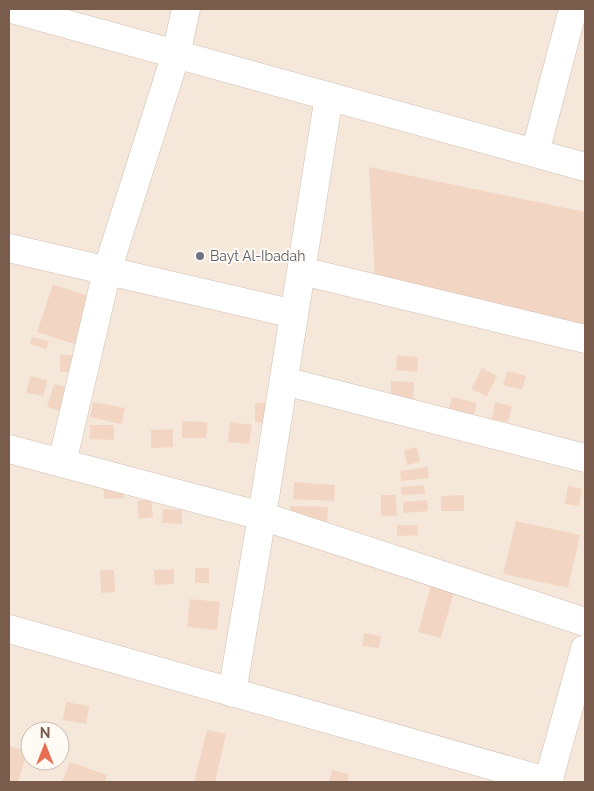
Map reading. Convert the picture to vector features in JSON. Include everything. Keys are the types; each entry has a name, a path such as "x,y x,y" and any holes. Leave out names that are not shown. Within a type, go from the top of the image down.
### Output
{"street":[{"path":"62,463 107,271 176,54 186,9"},
{"path":"535,153 573,9"},
{"path":"20,10 585,167"},
{"path":"232,693 329,96"},
{"path":"9,248 294,314"},
{"path":"302,271 585,339"},
{"path":"284,381 585,458"},
{"path":"9,449 262,516 585,622"},
{"path":"9,630 548,782 585,649"}],"shaded area":[{"path":"9,9 585,9 585,782 9,782"}],"building":[{"path":"369,167 585,212 585,330 375,280"},
{"path":"53,284 93,298 77,345 37,332"},
{"path":"32,337 49,341 46,349 30,344"},
{"path":"60,355 78,355 78,372 60,372"},
{"path":"397,355 418,357 417,372 396,370"},
{"path":"482,368 497,376 487,396 471,389"},
{"path":"507,371 526,376 522,390 503,385"},
{"path":"30,376 47,380 44,396 26,393"},
{"path":"391,381 414,382 413,400 391,399"},
{"path":"54,384 70,388 63,412 47,407"},
{"path":"452,397 477,403 472,422 447,416"},
{"path":"93,402 125,408 122,424 90,417"},
{"path":"495,402 512,406 508,422 492,419"},
{"path":"255,403 271,403 271,423 255,422"},
{"path":"182,421 207,422 206,438 182,438"},
{"path":"230,422 252,425 249,444 228,442"},
{"path":"90,425 114,425 114,440 90,439"},
{"path":"173,429 173,447 151,448 151,430"},
{"path":"417,447 420,462 407,465 404,450"},
{"path":"428,467 429,478 401,481 400,471"},
{"path":"124,480 124,498 104,499 103,481"},
{"path":"294,482 335,485 334,501 293,499"},
{"path":"424,485 425,494 402,495 401,487"},
{"path":"568,486 582,489 579,506 565,504"},
{"path":"381,495 396,495 397,516 381,516"},
{"path":"464,495 464,511 441,511 441,496"},
{"path":"151,499 153,517 139,519 137,501"},
{"path":"427,500 428,511 403,513 403,502"},
{"path":"290,506 328,507 327,523 289,522"},
{"path":"163,509 182,510 182,524 162,523"},
{"path":"516,521 580,535 568,588 503,574"},
{"path":"397,525 417,525 418,535 397,536"},
{"path":"195,568 209,568 209,583 195,583"},
{"path":"174,569 174,584 155,585 154,570"},
{"path":"100,570 114,570 115,592 101,593"},
{"path":"431,585 454,591 441,638 418,632"},
{"path":"190,599 220,602 217,630 187,627"},
{"path":"364,633 381,636 379,648 362,646"},
{"path":"66,702 89,706 86,724 63,720"},
{"path":"207,730 226,734 215,782 194,782"},
{"path":"9,746 20,749 21,771 18,782 9,782"},
{"path":"70,762 107,775 105,782 62,782 66,771 70,771"},
{"path":"332,770 349,774 347,782 329,782"}],"place":[{"name":"Bayt Al-Ibadah","path":"200,256"}]}
